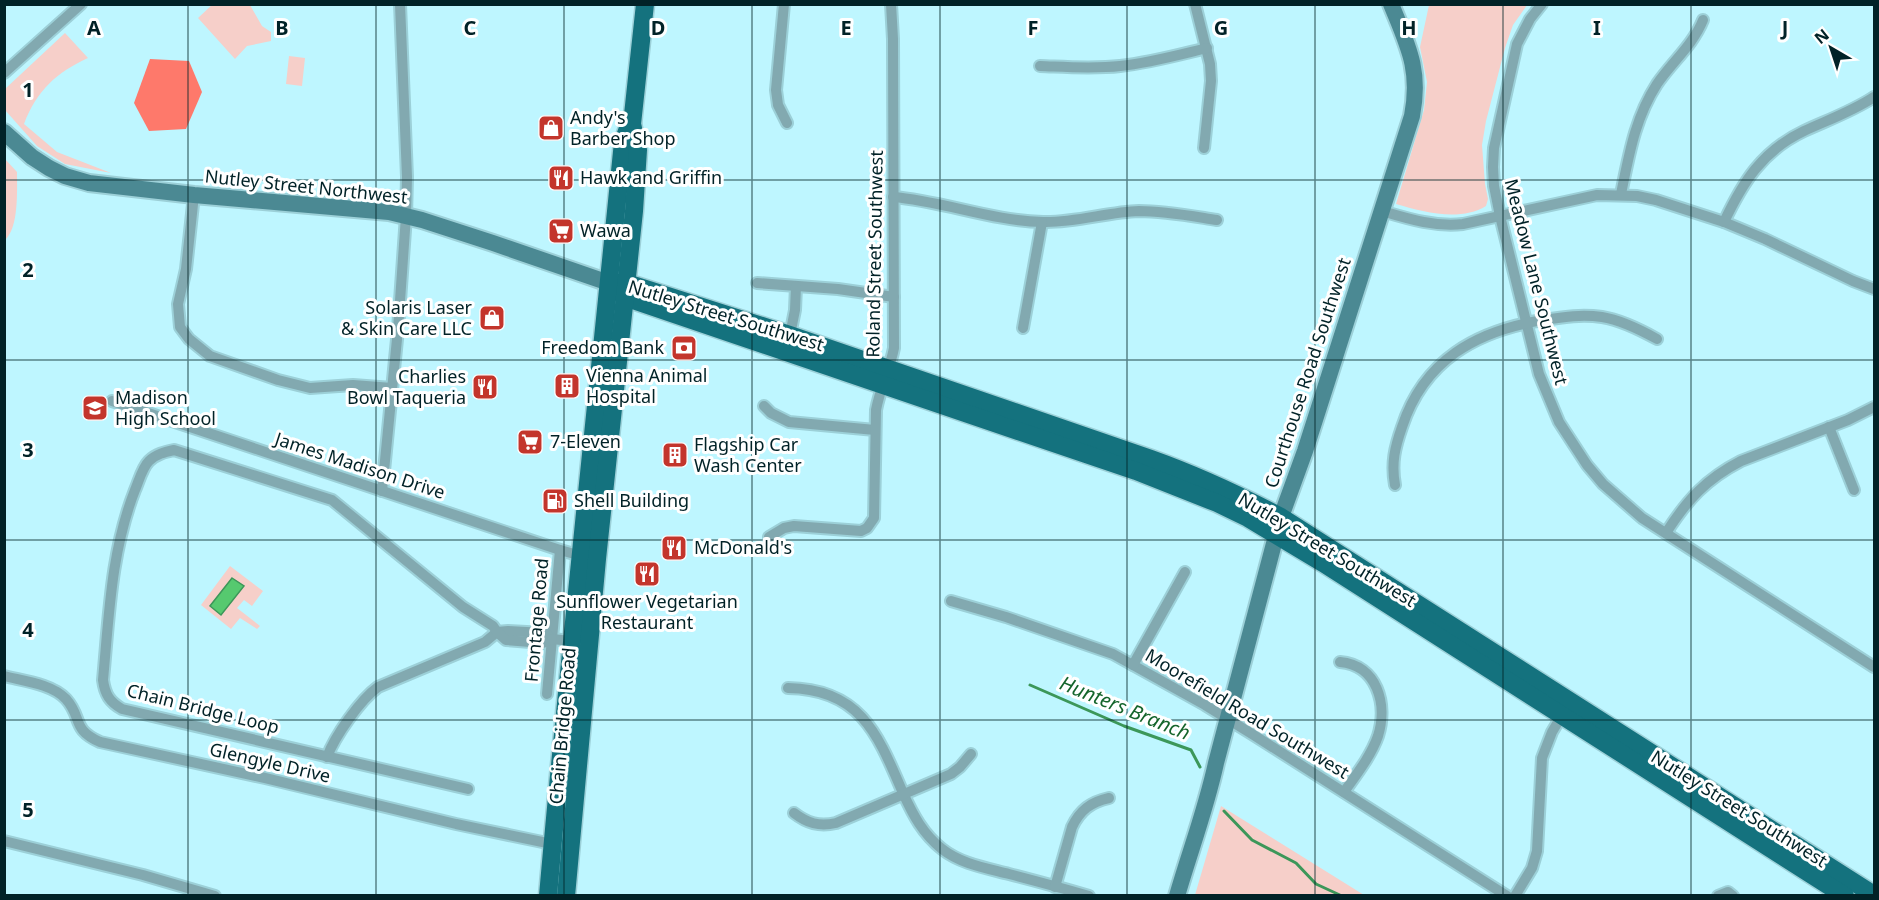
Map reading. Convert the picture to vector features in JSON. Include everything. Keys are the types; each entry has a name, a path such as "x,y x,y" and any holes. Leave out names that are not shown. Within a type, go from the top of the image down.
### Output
{"main road":[{"path":"588,557 594,438 620,288 638,150 632,124 645,4"},
{"name":"Nutley Street Southwest","path":"620,288 790,335 886,378 1217,503 1276,535 1875,895"},
{"name":"Nutley Street Southwest","path":"620,288 886,378 1193,474 1281,517 1845,896"},
{"name":"Chain Bridge Road","path":"548,896 571,640 588,557"},
{"name":"Chain Bridge Road","path":"566,896 588,557"}],"street":[{"path":"4,73 81,4"},
{"path":"382,491 398,329 406,216 407,177 400,4"},
{"path":"784,4 776,90 778,105 787,123"},
{"name":"Roland Street Southwest","path":"769,537 784,528 794,526 861,531 867,528 874,518 876,410 894,348 891,4"},
{"path":"1195,4 1207,48 1211,81 1204,148"},
{"name":"Courthouse Road Southwest","path":"1177,896 1205,808 1281,517 1305,451 1412,116 1415,92 1411,52 1391,4"},
{"name":"Meadow Lane Southwest","path":"1542,4 1526,25 1517,44 1494,148 1494,186 1526,323 1548,399 1572,444 1598,478 1622,502 1666,533 1875,667"},
{"path":"1621,194 1631,144 1646,103 1666,70 1693,40 1703,20"},
{"path":"1040,66 1068,68 1118,66 1207,48"},
{"path":"1724,222 1747,177 1773,150 1802,132 1875,97"},
{"name":"Nutley Street Northwest","path":"4,132 32,157 49,168 90,183 194,195 372,210 406,216 504,246 620,288"},
{"path":"1382,211 1417,222 1448,226 1578,198 1621,194 1656,200 1724,222 1875,289"},
{"path":"194,195 186,269 178,304 180,327 189,339 210,356 278,380 310,388 353,385 392,388"},
{"path":"893,197 918,199 1024,221 1083,220 1139,211 1217,220"},
{"path":"1023,328 1042,222"},
{"path":"757,283 846,290 894,297"},
{"path":"790,335 795,310 796,286"},
{"path":"1395,484 1393,466 1395,447 1407,412 1426,379 1445,360 1466,345 1488,335 1526,323 1572,316 1622,322 1657,339"},
{"name":"James Madison Drive","path":"112,401 560,550 588,557"},
{"path":"764,406 780,419 789,422 875,430"},
{"path":"1666,533 1694,494 1724,470 1875,407"},
{"path":"1829,428 1854,490"},
{"name":"Chain Bridge Loop","path":"468,789 122,709 113,704 108,698 103,681 114,566 123,525 143,470 149,461 157,455 174,450 183,451 332,500 455,602 494,626 506,640 543,643 552,639 571,640"},
{"name":"Frontage Road","path":"547,694 560,550"},
{"path":"1133,665 1185,572"},
{"name":"Moorefield Road Southwest","path":"951,601 1100,648 1133,665 1228,719 1507,896"},
{"path":"327,756 332,744 370,693 485,642 497,632"},
{"path":"1340,662 1356,665 1371,677 1380,699 1381,712 1381,724 1373,746 1344,792"},
{"name":"Glengyle Drive","path":"4,676 57,692 71,706 80,728 88,736 100,742 552,844"},
{"path":"788,688 823,693 843,703 862,717 880,741 920,827 955,858 969,864 1089,896"},
{"path":"1515,896 1534,862 1537,851 1542,758 1552,732 1566,709"},
{"path":"794,813 810,823 829,825 951,774 971,754"},
{"path":"1055,886 1076,818 1091,804 1110,798"},
{"path":"4,841 143,875 215,896"},
{"path":"1718,896 1728,892 1733,896"}],"shaded area":[{"path":"213,4 250,5 262,26 271,32 271,41 247,46 235,59 198,18"},
{"path":"1429,5 1527,5 1513,25 1486,121 1482,145 1488,199 1486,206 1465,214 1441,214 1396,204 1424,110 1427,82 1420,47"},
{"path":"65,33 88,58 66,70 49,84 35,101 24,124 57,152 111,173 65,164 37,146 5,110 5,89"},
{"path":"289,56 305,58 302,86 286,84"},
{"path":"150,59 189,61 202,92 186,129 149,131 134,103"},
{"path":"5,159 17,172 17,189 13,227 5,240"},
{"path":"230,566 263,591 252,606 244,600 237,608 260,626 257,629 240,618 231,629 201,605"},
{"path":"232,578 244,586 221,615 210,606"},
{"path":"1221,806 1364,895 1195,895"}],"waterway":[{"name":"Hunters Branch","path":"1030,685 1124,726 1191,750 1200,767"},
{"name":"Hunters Branch","path":"1224,811 1252,840 1296,863 1316,884 1342,896"}],"place":[{"name":"Andy's Barber Shop","path":"551,128"},
{"name":"Hawk and Griffin","path":"561,178"},
{"name":"Wawa","path":"561,231"},
{"name":"Solaris Laser & Skin Care LLC","path":"492,318"},
{"name":"Freedom Bank","path":"684,348"},
{"name":"Vienna Animal Hospital","path":"567,386"},
{"name":"Charlies Bowl Taqueria","path":"485,387"},
{"name":"Madison High School","path":"95,408"},
{"name":"7-Eleven","path":"530,442"},
{"name":"Flagship Car Wash Center","path":"675,455"},
{"name":"Shell Building","path":"555,501"},
{"name":"McDonald's","path":"674,548"},
{"name":"Sunflower Vegetarian Restaurant","path":"647,574"}]}
